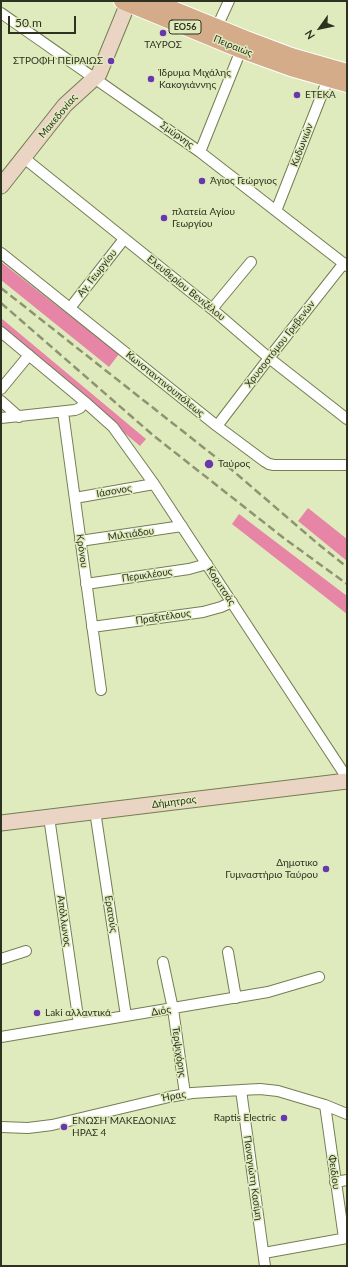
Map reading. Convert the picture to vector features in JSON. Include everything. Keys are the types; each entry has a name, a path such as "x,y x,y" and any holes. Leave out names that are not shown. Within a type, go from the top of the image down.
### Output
{"main road":[{"name":"Πειραιώς","path":"126,2 241,50 347,84"},
{"name":"Πειραιώς","path":"158,2 291,56 347,72"}],"street":[{"path":"217,27 229,1"},
{"name":"Μακεδονίας","path":"1,186 65,105 95,78 104,64 126,2"},
{"name":"Σμύρνης","path":"1,13 200,152 346,265"},
{"path":"200,152 241,50"},
{"name":"Κυδωνιών","path":"276,211 328,79"},
{"name":"Ελευθερίου Βενιζέλου","path":"24,158 212,309 269,358 347,419"},
{"name":"Αγ. Γεωργίου","path":"70,308 124,238"},
{"name":"Κωνσταντινουπόλεως","path":"1,253 217,426 269,464 347,465"},
{"path":"212,309 251,262"},
{"name":"Χρυσοστόμου Γρεβενών","path":"217,426 269,358 346,265"},
{"path":"1,332 85,402 80,408 63,412 1,418"},
{"path":"1,389 29,355"},
{"path":"1,401 19,417"},
{"name":"Κορυτσάς","path":"85,402 113,427 154,484 347,778"},
{"name":"Κρόνου","path":"63,412 101,690"},
{"name":"Ιάσονος","path":"75,498 154,484"},
{"name":"Μιλτιάδου","path":"80,541 182,526"},
{"name":"Περικλέους","path":"86,584 189,569 207,564"},
{"name":"Πραξιτέλους","path":"92,627 202,612 232,602"},
{"name":"Δήμητρας","path":"1,823 347,781"},
{"name":"Ερατούς","path":"95,811 126,1016"},
{"name":"Απόλλωνος","path":"49,817 79,1024"},
{"path":"1,959 26,952"},
{"path":"228,952 236,998"},
{"name":"Τερψιχόρης","path":"163,962 173,1009 186,1094"},
{"name":"Διός","path":"1,1037 268,992 319,977"},
{"name":"Ήρας","path":"1,1127 28,1128 52,1125 150,1101 186,1094 241,1090 278,1092 325,1105 347,1114"},
{"name":"Παναγιώτη Κασίμη","path":"241,1090 266,1266"},
{"name":"Φειδίου","path":"325,1105 335,1182 345,1238"},
{"path":"335,1182 347,1180"},
{"path":"264,1253 345,1238"}],"shaded area":[{"path":"1,262 119,354 109,367 1,280"},
{"path":"1,318 146,439 140,446 1,330"},
{"path":"308,508 347,539 347,561 298,521"},
{"path":"239,514 347,596 347,614 232,524"}],"railway":[{"path":"1,288 232,470 347,567"},
{"path":"1,303 154,436 285,539 347,584"}],"place":[{"name":"ΤΑΥΡΟΣ","path":"163,33"},
{"name":"ΣΤΡΟΦΗ ΠΕΙΡΑΙΩΣ","path":"111,61"},
{"name":"Ίδρυμα Μιχάλης Κακογιάννης","path":"151,79"},
{"name":"ΕΤΕΚΑ","path":"297,95"},
{"name":"Άγιος Γεώργιος","path":"202,181"},
{"name":"πλατεία Αγίου Γεωργίου","path":"164,218"},
{"name":"Ταύρος","path":"209,464"},
{"name":"Δημοτικο Γυμναστήριο Ταύρου","path":"326,869"},
{"name":"Laki αλλαντικά","path":"37,1013"},
{"name":"Raptis Electric","path":"284,1118"},
{"name":"ΕΝΩΣΗ ΜΑΚΕΔΟΝΙΑΣ ΗΡΑΣ 4","path":"64,1127"}]}
